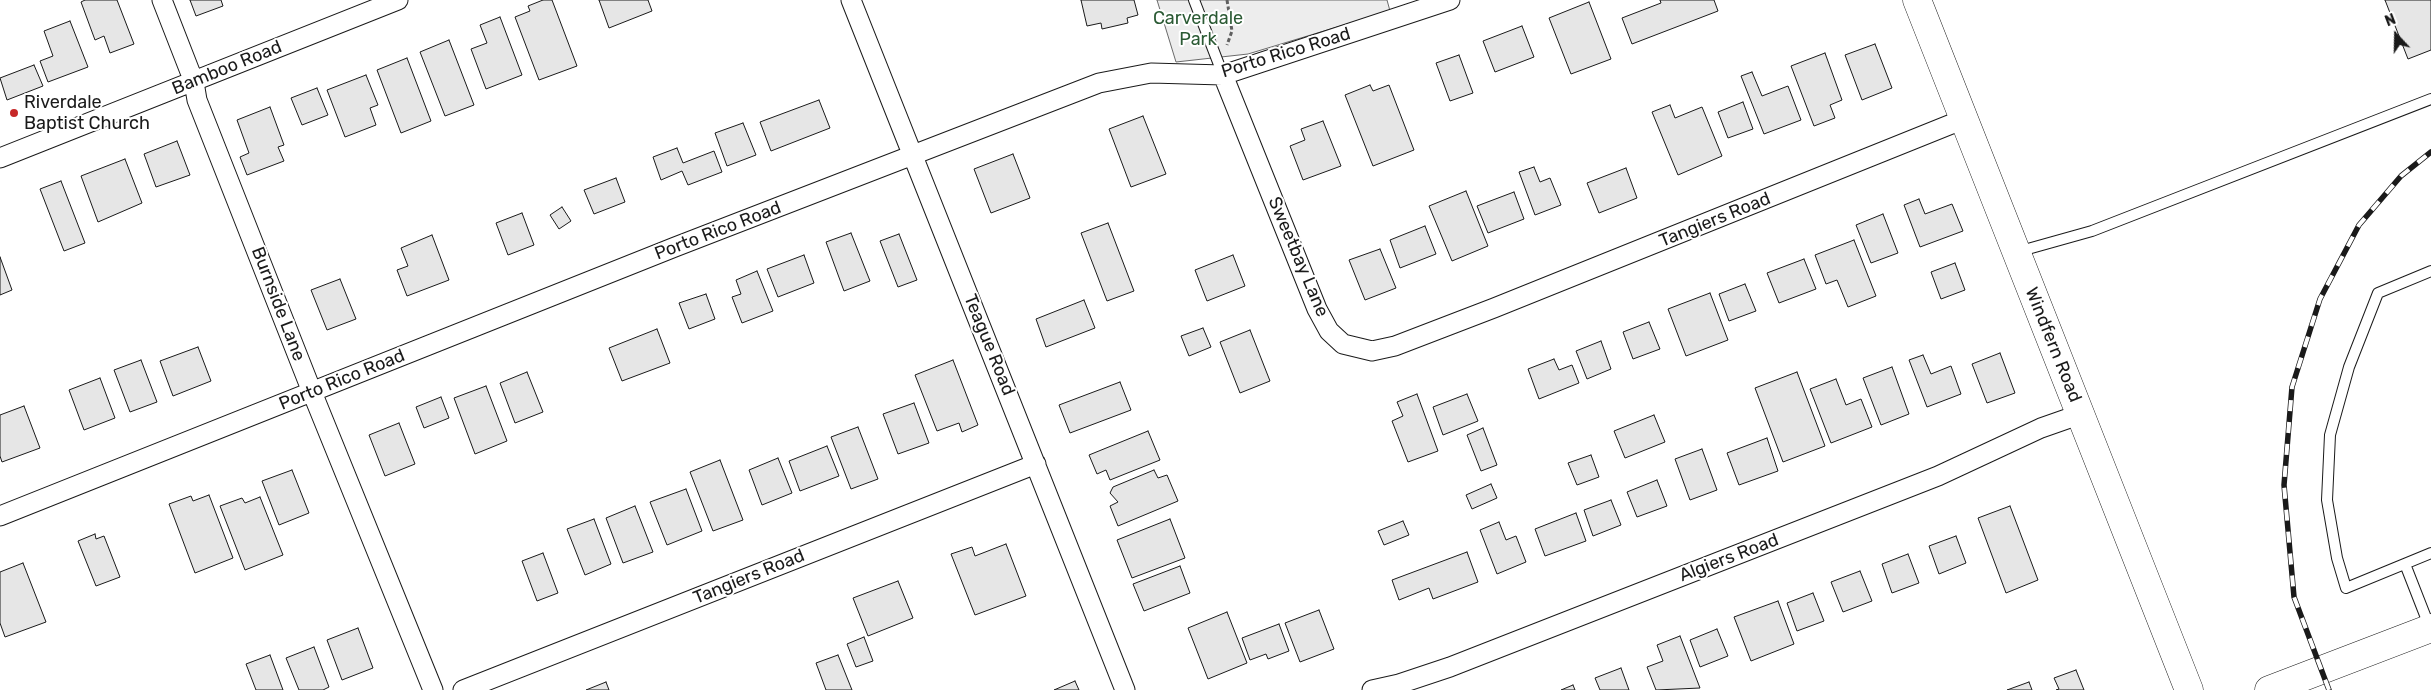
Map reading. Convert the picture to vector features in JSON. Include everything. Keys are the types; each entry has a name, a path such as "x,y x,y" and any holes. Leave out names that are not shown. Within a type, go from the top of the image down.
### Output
{"street":[{"name":"Burnside Lane","path":"162,0 194,82 198,100 312,392 433,690"},
{"name":"Bamboo Road","path":"0,158 398,0"},
{"name":"Teague Road","path":"851,0 1126,690"},
{"name":"Porto Rico Road","path":"0,516 1099,83 1152,73 1223,75 1450,0"},
{"name":"Windfern Road","path":"1917,0 2189,690"},
{"name":"Sweetbay Lane","path":"1223,75 1317,309 1330,331 1343,344 1372,351 1395,346 1465,320"},
{"name":"Tangiers Road","path":"1465,320 1964,120"},
{"name":"Algiers Road","path":"1372,690 1399,684 1478,656 1938,476 2041,428 2081,414"},
{"name":"Tangiers Road","path":"463,690 1036,464"},
{"path":"2269,690 2430,628"}],"lane":[{"path":"1194,0 1223,75"},
{"path":"2016,252 2092,232 2431,99"},
{"path":"2431,271 2378,293 2348,367 2330,434 2327,500 2346,588 2431,553"},
{"path":"2404,564 2430,628"}],"path":[{"path":"1227,0 1232,31 1230,42"}],"shaded area":[{"name":"Carverdale Park","path":"1157,0 1387,0 1390,11 1248,54 1176,62"}],"building":[{"path":"85,0 117,0 134,44 110,53 104,36 95,40 81,2"},
{"path":"190,0 221,0 223,6 196,16"},
{"path":"543,0 552,0 577,66 539,80 515,17 530,11 528,6"},
{"path":"599,0 648,0 652,11 609,28"},
{"path":"1081,0 1134,0 1138,15 1127,18 1128,23 1102,29 1101,23 1087,26"},
{"path":"1660,0 1714,0 1718,11 1632,44 1622,18 1661,3"},
{"path":"2385,0 2431,0 2431,50 2408,59"},
{"path":"1589,2 1611,59 1571,74 1549,18"},
{"path":"500,17 522,75 486,89 471,49 487,43 480,25"},
{"path":"70,21 88,67 48,82 40,61 53,56 44,31"},
{"path":"1522,26 1534,57 1495,72 1483,41"},
{"path":"449,40 474,105 445,116 420,52"},
{"path":"1875,44 1892,88 1862,100 1845,55"},
{"path":"1825,53 1842,100 1830,105 1835,118 1814,126 1791,66"},
{"path":"1459,55 1473,93 1450,101 1436,63"},
{"path":"407,58 431,121 401,133 377,70"},
{"path":"34,65 43,86 7,100 0,78"},
{"path":"1752,72 1762,96 1788,86 1801,120 1764,134 1741,76"},
{"path":"366,75 378,105 370,108 376,125 345,137 327,90"},
{"path":"1370,85 1373,91 1389,85 1414,150 1373,166 1345,95"},
{"path":"317,88 328,115 302,125 291,98"},
{"path":"819,100 830,128 771,151 760,122"},
{"path":"1743,102 1753,129 1728,138 1718,112"},
{"path":"1670,105 1675,118 1702,107 1722,156 1678,175 1652,112"},
{"path":"270,107 284,145 278,147 284,161 247,175 240,157 249,153 237,120"},
{"path":"1143,116 1166,174 1131,187 1109,129"},
{"path":"1323,121 1341,166 1303,180 1290,146 1305,140 1301,129"},
{"path":"743,123 756,155 727,166 715,133"},
{"path":"177,141 190,175 156,187 144,154"},
{"path":"677,148 683,163 714,151 722,172 688,185 682,171 661,180 653,157"},
{"path":"1013,154 1030,198 991,213 974,169"},
{"path":"125,159 142,203 98,222 81,176"},
{"path":"1534,167 1540,182 1550,178 1561,205 1535,215 1519,172"},
{"path":"1626,168 1637,198 1599,213 1587,183"},
{"path":"616,178 625,202 594,214 584,190"},
{"path":"61,181 85,243 64,251 40,189"},
{"path":"1466,191 1488,246 1452,261 1429,206"},
{"path":"1514,192 1524,219 1488,233 1477,206"},
{"path":"1919,199 1925,214 1952,204 1963,231 1920,247 1904,205"},
{"path":"562,207 571,221 559,229 550,215"},
{"path":"522,213 534,245 508,255 496,223"},
{"path":"1883,214 1898,253 1871,263 1856,225"},
{"path":"1108,223 1134,291 1107,301 1081,233"},
{"path":"1425,226 1436,254 1400,268 1390,240"},
{"path":"851,233 870,281 844,291 826,242"},
{"path":"899,234 917,280 898,287 880,241"},
{"path":"432,235 449,280 407,296 397,270 408,266 401,248"},
{"path":"1854,240 1876,296 1848,307 1837,280 1826,284 1815,255"},
{"path":"1380,249 1396,288 1365,300 1349,260"},
{"path":"804,255 814,283 778,297 767,269"},
{"path":"1233,255 1245,286 1207,301 1195,270"},
{"path":"0,257 12,290 0,295"},
{"path":"1804,259 1816,289 1779,303 1767,273"},
{"path":"1955,263 1965,290 1941,299 1931,272"},
{"path":"757,271 773,311 742,323 732,297 741,294 736,280"},
{"path":"340,279 356,319 327,330 311,290"},
{"path":"1745,284 1756,311 1729,321 1719,294"},
{"path":"1710,293 1728,340 1686,356 1668,309"},
{"path":"706,294 715,319 689,329 679,303"},
{"path":"1084,300 1095,328 1046,347 1036,319"},
{"path":"1649,322 1660,349 1633,359 1623,332"},
{"path":"1203,328 1211,347 1189,356 1181,336"},
{"path":"657,329 670,363 622,381 609,348"},
{"path":"1250,330 1270,381 1240,393 1220,342"},
{"path":"1601,341 1611,369 1587,379 1576,351"},
{"path":"198,347 211,381 173,396 160,361"},
{"path":"2000,353 2015,393 1987,403 1972,364"},
{"path":"1923,355 1931,374 1951,366 1961,394 1927,407 1909,360"},
{"path":"1554,359 1559,370 1572,365 1579,383 1539,399 1528,369"},
{"path":"141,360 157,402 130,412 114,370"},
{"path":"953,360 978,425 962,432 959,423 937,431 915,375"},
{"path":"1892,367 1909,414 1881,425 1863,378"},
{"path":"527,372 543,412 515,423 500,383"},
{"path":"1797,372 1825,446 1783,462 1755,388"},
{"path":"100,378 115,418 84,430 69,390"},
{"path":"1836,379 1846,405 1861,399 1872,427 1831,443 1810,389"},
{"path":"1120,382 1131,410 1070,433 1059,405"},
{"path":"486,386 507,441 475,454 454,398"},
{"path":"1417,394 1438,451 1408,462 1392,421 1403,416 1397,402"},
{"path":"1467,394 1478,421 1443,435 1433,407"},
{"path":"441,397 449,418 424,428 416,407"},
{"path":"914,403 929,443 898,454 883,414"},
{"path":"24,406 40,448 2,462 0,456 0,415"},
{"path":"1654,415 1665,442 1625,458 1614,431"},
{"path":"399,423 415,464 385,476 369,435"},
{"path":"858,427 878,479 851,489 831,437"},
{"path":"1483,428 1497,465 1481,471 1467,435"},
{"path":"1148,431 1160,460 1110,480 1106,470 1097,474 1089,455"},
{"path":"1767,438 1778,471 1739,485 1727,453"},
{"path":"827,446 839,476 800,491 789,461"},
{"path":"1702,449 1717,490 1690,500 1675,459"},
{"path":"1591,455 1599,477 1577,485 1568,463"},
{"path":"778,458 792,493 762,505 749,470"},
{"path":"720,460 743,520 713,531 690,472"},
{"path":"292,470 309,513 279,525 262,481"},
{"path":"1154,470 1158,478 1167,475 1178,501 1118,526 1110,506 1118,502 1110,493 1113,487"},
{"path":"1657,480 1667,506 1637,517 1627,492"},
{"path":"1491,484 1497,498 1472,509 1466,495"},
{"path":"686,489 702,531 667,545 650,502"},
{"path":"209,495 233,558 195,573 169,504 191,496 193,501"},
{"path":"260,497 283,555 245,570 220,506 242,498 245,503"},
{"path":"1611,500 1621,525 1593,536 1584,510"},
{"path":"635,506 653,552 623,563 606,518"},
{"path":"2010,506 2038,580 2006,593 1978,518"},
{"path":"1576,513 1586,541 1545,556 1535,529"},
{"path":"594,519 611,564 585,575 567,529"},
{"path":"1170,519 1185,558 1132,578 1117,540"},
{"path":"1403,521 1409,535 1384,545 1378,531"},
{"path":"1499,522 1506,540 1516,536 1526,562 1497,574 1480,530"},
{"path":"95,534 96,539 104,536 120,577 96,586 78,541"},
{"path":"1956,536 1966,563 1939,574 1929,546"},
{"path":"1006,544 1026,596 975,615 951,554 972,547 975,556"},
{"path":"1467,552 1478,582 1433,599 1429,588 1399,600 1392,580"},
{"path":"543,553 558,593 537,601 522,561"},
{"path":"1908,554 1919,583 1892,593 1882,564"},
{"path":"23,563 46,622 5,637 0,623 0,572"},
{"path":"1180,566 1190,593 1144,611 1133,584"},
{"path":"1860,571 1872,601 1843,612 1831,582"},
{"path":"898,581 913,618 868,636 853,598"},
{"path":"1813,593 1824,621 1797,631 1787,603"},
{"path":"1778,601 1794,644 1751,661 1734,617"},
{"path":"1319,610 1334,649 1300,662 1285,623"},
{"path":"1227,612 1247,663 1208,679 1188,628"},
{"path":"1279,624 1289,651 1268,659 1266,654 1250,660 1242,638"},
{"path":"358,628 373,668 342,680 327,640"},
{"path":"1717,629 1728,656 1700,667 1690,640"},
{"path":"1680,636 1700,688 1656,690 1647,667 1663,661 1657,645"},
{"path":"864,637 873,661 856,667 847,644"},
{"path":"314,647 329,687 323,690 299,690 286,658"},
{"path":"270,655 283,690 256,690 246,664"},
{"path":"838,655 852,690 826,690 816,663"},
{"path":"1621,668 1629,690 1600,690 1595,678"},
{"path":"2076,670 2084,690 2056,690 2059,689 2054,678"},
{"path":"1075,681 1079,690 1054,690"},
{"path":"606,682 609,690 586,690"},
{"path":"2029,682 2032,690 2007,690"},
{"path":"1573,685 1575,690 1561,690"}],"railway":[{"path":"2329,690 2294,597 2284,485 2292,387 2320,299 2359,225 2401,176 2431,152"}],"place":[{"name":"Riverdale Baptist Church","path":"14,113"}]}
